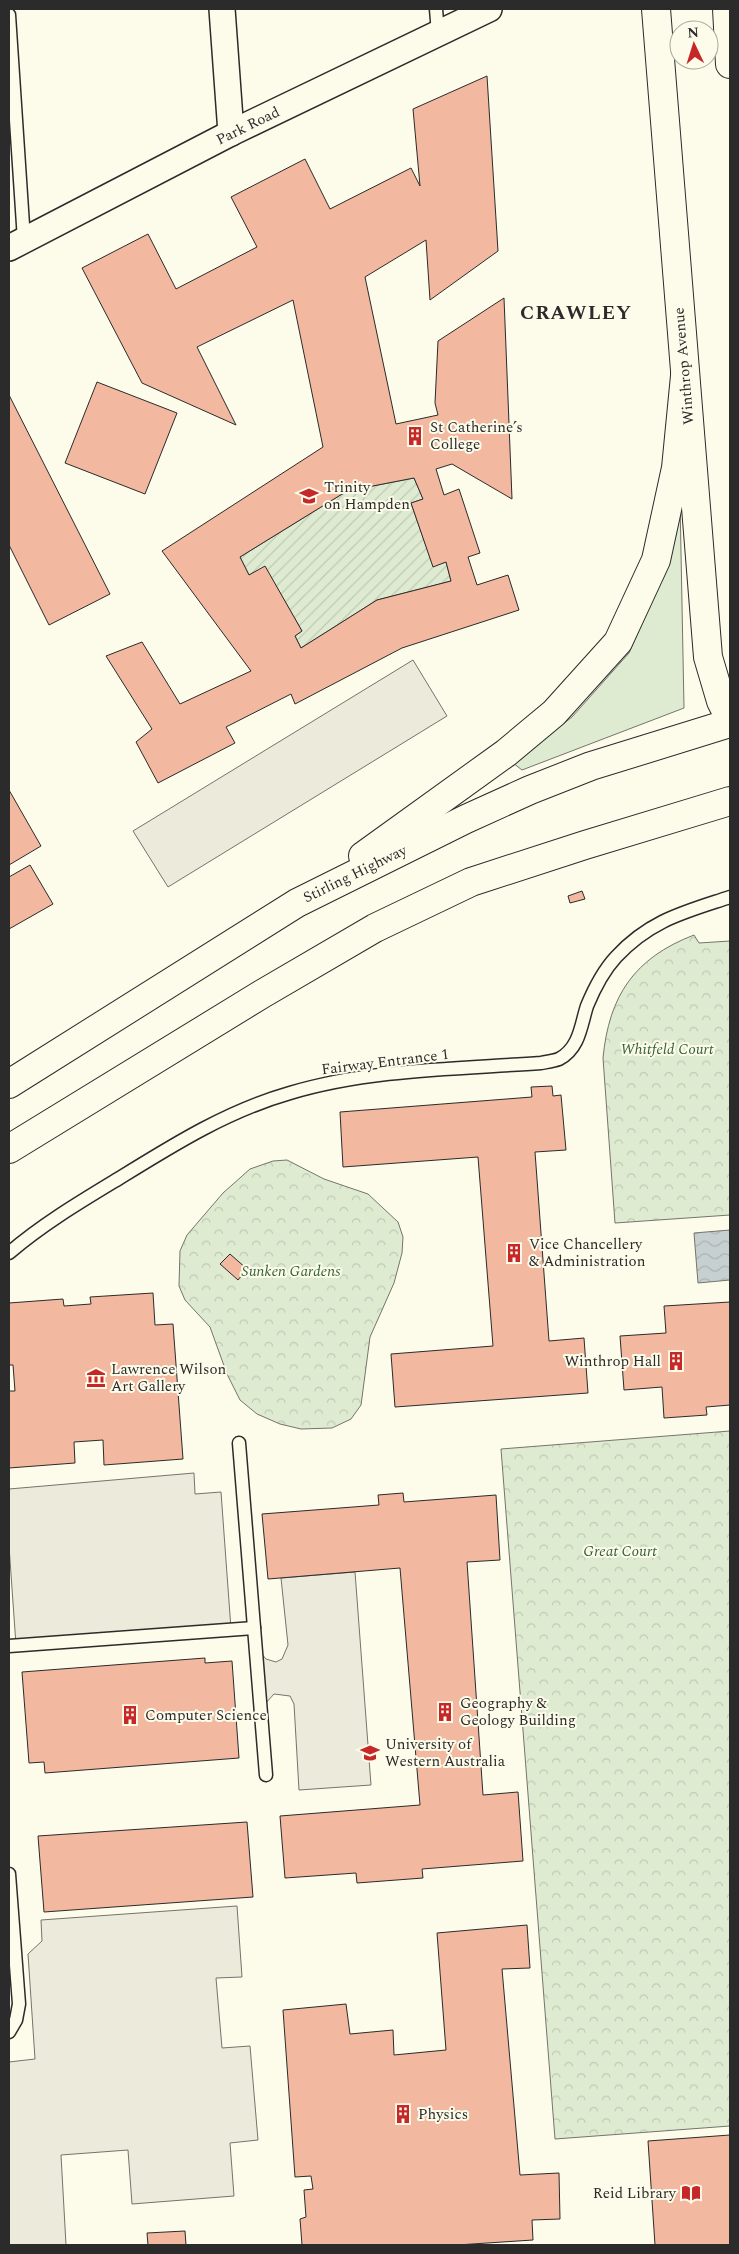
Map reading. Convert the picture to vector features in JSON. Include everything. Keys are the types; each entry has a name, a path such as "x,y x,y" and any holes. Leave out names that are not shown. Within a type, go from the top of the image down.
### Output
{"main road":[{"name":"Winthrop Avenue","path":"656,9 708,658 721,701 730,719"},
{"path":"727,9 730,64"},
{"path":"297,904 506,753 554,713 618,642 656,560 676,468 685,376"},
{"name":"Stirling Highway","path":"9,1084 297,904 466,819 530,790 592,766 730,723"},
{"path":"9,1149 262,994 375,928 471,882 730,801"}],"street":[{"path":"222,9 231,133"},
{"name":"Park Road","path":"17,244 231,133 489,9"}],"lane":[{"path":"436,9 438,33"},
{"path":"9,15 17,244"},
{"name":"Fairway Entrance 1","path":"9,1253 37,1228 171,1146 230,1114 290,1092 350,1079 410,1072 541,1063 559,1059 571,1049 582,1030 587,1008 595,988 615,958 634,938 666,918 730,897"},
{"path":"240,1443 266,1774"},
{"path":"9,1646 254,1628"},
{"path":"9,1874 19,2004 17,2016 9,2032"}],"green space":[{"path":"414,478 423,499 411,503 433,566 446,562 451,581 377,600 301,648 295,636 302,631 265,567 249,575 240,557 347,491"},
{"path":"680,500 684,708 522,770 513,763 572,717 629,653 664,574"},
{"name":"Whitfeld Court","path":"694,935 699,943 730,941 730,1215 615,1223 603,1058 611,1016 628,982 640,968 655,955 673,944"},
{"name":"Sunken Gardens","path":"287,1160 324,1179 368,1194 398,1222 403,1237 402,1253 394,1283 370,1337 361,1405 351,1419 332,1428 301,1429 280,1424 257,1414 240,1400 227,1374 210,1327 185,1300 179,1286 180,1251 187,1235 223,1193 250,1169 273,1161"},
{"name":"Great Court","path":"730,1431 730,2126 555,2139 501,1449"}],"shaded area":[{"path":"413,660 447,716 168,887 133,831"},
{"path":"194,1473 195,1494 221,1492 231,1629 16,1645 9,1546 9,1489"},
{"path":"355,1572 371,1785 299,1790 294,1704 290,1696 274,1694 265,1704 261,1653 266,1659 276,1662 282,1659 288,1645 281,1578"},
{"path":"237,1906 242,1977 216,1978 222,2048 250,2046 258,2140 230,2143 234,2196 132,2204 128,2150 61,2155 66,2245 9,2245 9,2062 35,2059 28,1954 42,1941 41,1920"}],"water":[{"path":"730,1230 730,1280 698,1283 694,1233"}],"building":[{"name":"St Catherine’s College","path":"487,76 498,251 430,300 426,240 365,277 396,424 438,415 435,403 438,341 504,298 512,499 452,464 436,469 444,495 459,489 480,553 468,557 477,585 508,575 519,610 402,648 295,704 291,694 226,727 235,743 158,783 136,742 152,729 106,656 142,642 180,704 251,671 162,551 323,447 293,300 197,347 236,425 142,383 82,268 148,234 176,289 257,247 231,197 305,159 330,209 411,168 420,186 413,109","holes":["414,478 423,499 411,503 433,567 446,562 451,581 377,600 301,648 295,636 302,631 265,566 249,575 240,557 347,491"]},
{"path":"97,382 177,413 145,494 65,463"},
{"path":"9,395 110,594 49,625 9,545"},
{"path":"9,790 41,846 9,865"},
{"path":"30,865 53,904 9,929 9,877"},
{"path":"582,891 585,899 570,903 568,896"},
{"name":"Vice Chancellery & Administration","path":"552,1086 553,1096 561,1095 566,1150 535,1152 549,1341 584,1338 588,1393 395,1407 391,1354 493,1346 478,1157 343,1167 340,1112 532,1097 531,1087"},
{"path":"230,1254 247,1269 238,1280 220,1264"},
{"name":"Lawrence Wilson Art Gallery","path":"153,1293 155,1325 173,1324 183,1459 104,1465 103,1440 74,1442 75,1463 9,1468 9,1391 15,1391 13,1365 9,1365 9,1303 63,1299 64,1306 91,1304 90,1297"},
{"name":"Winthrop Hall","path":"730,1302 730,1405 706,1407 707,1415 664,1418 662,1387 624,1390 620,1336 666,1333 664,1306"},
{"name":"Geography & Geology Building","path":"403,1493 404,1502 496,1495 500,1560 467,1562 483,1795 518,1792 523,1861 422,1869 423,1878 357,1883 356,1873 285,1878 280,1816 420,1805 400,1568 268,1579 262,1514 379,1505 378,1495"},
{"name":"Computer Science","path":"205,1658 205,1663 232,1661 239,1758 45,1773 44,1762 29,1763 22,1672"},
{"path":"247,1822 253,1897 44,1912 38,1836"},
{"name":"Physics","path":"527,1925 530,1968 502,1969 520,2175 559,2173 560,2219 532,2220 533,2240 457,2245 302,2245 300,2219 306,2217 304,2190 313,2189 311,2176 295,2177 283,2010 346,2004 350,2034 393,2030 394,2055 446,2050 437,1933"},
{"name":"Reid Library","path":"730,2135 730,2245 655,2245 648,2141"},
{"path":"185,2231 186,2245 148,2245 147,2233"}],"place":[{"name":"St Catherine’s College","path":"415,436"},
{"name":"Trinity on Hampden","path":"309,496"},
{"name":"Vice Chancellery & Administration","path":"514,1253"},
{"name":"Winthrop Hall","path":"676,1361"},
{"name":"Lawrence Wilson Art Gallery","path":"96,1378"},
{"name":"Geography & Geology Building","path":"445,1712"},
{"name":"Computer Science","path":"130,1715"},
{"name":"University of Western Australia","path":"370,1753"},
{"name":"Physics","path":"403,2114"},
{"name":"Reid Library","path":"691,2193"}],"district":[{"name":"CRAWLEY","path":"576,313"}]}
